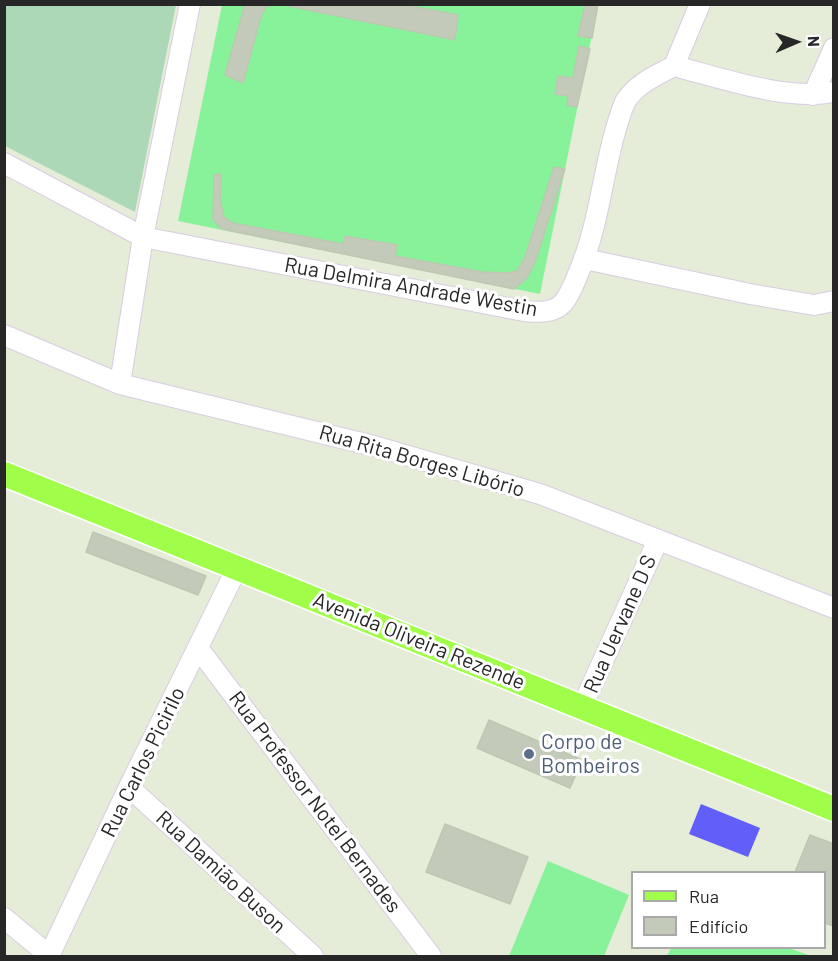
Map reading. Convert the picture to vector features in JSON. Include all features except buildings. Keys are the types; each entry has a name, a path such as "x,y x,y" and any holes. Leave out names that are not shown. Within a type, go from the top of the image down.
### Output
{"main road":[{"name":"Avenida Oliveira Rezende","path":"4,474 834,809"}],"street":[{"path":"120,384 143,237 190,4"},
{"path":"700,4 674,66 782,92 813,95 834,92"},
{"path":"813,95 834,48"},
{"name":"Rua Delmira Andrade Westin","path":"4,163 143,237 524,311 543,312 562,304 585,259 625,102 631,93 651,78 674,66"},
{"path":"585,259 750,294 814,305 834,301"},
{"name":"Rua Rita Borges Libório","path":"4,335 120,384 374,446 540,494 834,608"},
{"name":"Rua Uervane D S","path":"582,707 658,540"},
{"name":"Rua Carlos Picirilo","path":"50,956 129,787 237,568"},
{"name":"Rua Professor Notel Bernades","path":"198,648 431,957"},
{"name":"Rua Damião Buson","path":"129,787 313,957"},
{"path":"4,918 50,956"}],"green space":[{"path":"4,5 176,5 135,212 5,146"},
{"path":"222,5 598,5 540,294 178,221"},
{"path":"548,861 629,895 604,956 509,956"},
{"path":"670,949 792,949 811,956 667,956"}],"shaded area":[{"path":"701,804 760,828 748,857 689,834"}],"place":[{"name":"Corpo de Bombeiros","path":"529,754"}]}
